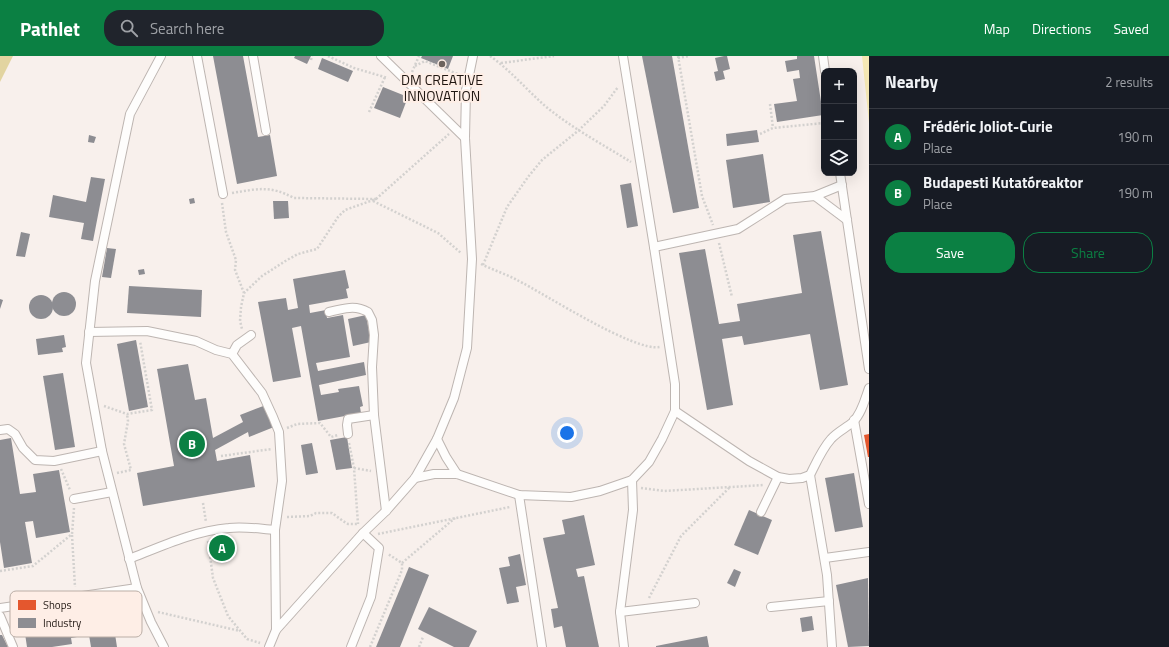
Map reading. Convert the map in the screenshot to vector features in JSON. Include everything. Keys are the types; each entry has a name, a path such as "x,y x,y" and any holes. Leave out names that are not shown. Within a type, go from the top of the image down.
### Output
{"lane":[{"path":"197,56 223,194"},
{"path":"252,56 266,131"},
{"path":"381,56 465,138"},
{"path":"266,646 276,630 415,478 437,438 454,398 467,348 472,259 465,138 466,90 473,56"},
{"path":"415,478 434,474 457,474 519,495 571,496 600,491 632,480 649,462 662,439 675,411 675,384 623,56"},
{"path":"823,56 825,68"},
{"path":"138,591 102,451 86,363 95,281 130,114 161,57"},
{"path":"840,176 869,369"},
{"path":"654,247 738,229 786,199 815,196 842,186"},
{"path":"815,196 847,220"},
{"path":"329,312 360,307 368,312 372,320 374,335 372,368 374,415 386,511"},
{"path":"89,332 147,332 196,341 216,350 232,354 262,393 278,432 282,481 276,530 276,630"},
{"path":"232,354 237,345 248,337"},
{"path":"832,647 824,558 810,475 827,444 854,420 863,407 869,388"},
{"path":"675,411 749,462 778,477 789,479 802,478 810,475"},
{"path":"348,434 348,419 374,415"},
{"path":"854,420 869,504"},
{"path":"0,430 8,429 15,434 23,448 36,460 54,461 102,451"},
{"path":"437,438 446,457 457,474"},
{"path":"761,512 778,477"},
{"path":"624,647 620,612 633,510 632,480"},
{"path":"74,499 112,492"},
{"path":"519,495 542,647"},
{"path":"129,559 188,536 207,531 230,528 276,530"},
{"path":"351,647 371,597 379,548 364,532"},
{"path":"824,558 869,552"},
{"path":"116,591 137,588"},
{"path":"142,601 150,622 164,647"},
{"path":"771,607 828,601"},
{"path":"620,612 696,602"},
{"path":"0,608 10,607"},
{"path":"0,616 13,647"}],"path":[{"path":"311,60 312,56"},
{"path":"490,56 500,63 545,106 579,130 641,169"},
{"path":"500,63 554,56"},
{"path":"689,56 678,57 702,196 717,234 732,297"},
{"path":"414,67 425,61 468,78"},
{"path":"369,112 385,77"},
{"path":"483,265 511,201 542,160 579,130 604,106 618,87 627,78"},
{"path":"770,104 773,128"},
{"path":"760,134 773,128 821,123"},
{"path":"248,337 240,321 244,293 262,276 287,260 298,254 317,248 338,217 345,210 376,199 456,128"},
{"path":"244,293 234,270 236,260 226,232 222,205 223,194 259,188 284,193 294,198 376,199"},
{"path":"372,201 438,233 463,255 517,280 589,320 636,343 656,348 668,345"},
{"path":"92,402 127,414 152,410 139,332"},
{"path":"108,475 131,470 124,444 128,421 127,414"},
{"path":"278,432 297,424 320,423 331,437 348,434 354,468 358,524 364,532 371,536 521,504"},
{"path":"220,456 279,448"},
{"path":"54,461 62,471 74,499 72,534 75,591"},
{"path":"354,468 381,474"},
{"path":"642,488 664,491 774,484"},
{"path":"642,609 681,536 730,487"},
{"path":"203,503 213,578 228,616 247,639 266,646"},
{"path":"284,517 310,516 316,513 332,513 348,524 358,524"},
{"path":"402,563 456,518"},
{"path":"0,571 33,566 72,534"},
{"path":"379,548 402,563"},
{"path":"370,647 402,570 402,563"},
{"path":"145,609 240,631"},
{"path":"418,647 424,637"}],"shaded area":[{"path":"0,56 13,56 0,82"},
{"path":"862,56 869,56 869,123"}],"building: Shops":[{"path":"869,434 869,457 868,457 864,435"}],"building: Industry":[{"path":"213,56 243,56 258,137 270,135 277,176 237,184"},
{"path":"295,56 311,56 307,64 294,58"},
{"name":"DM CREATIVE INNOVATION","path":"422,56 453,56 448,69 421,58"},
{"path":"642,56 672,56 699,208 673,213"},
{"path":"727,56 730,69 723,71 725,79 716,81 714,72 718,71 715,58"},
{"path":"797,56 814,56 821,102 821,115 777,122 774,104 797,101 793,79 800,78 799,70 787,72 785,61 797,59"},
{"path":"322,58 353,71 348,82 318,69"},
{"path":"383,87 408,97 400,118 374,108"},
{"path":"757,130 759,142 727,146 726,134"},
{"path":"89,135 96,137 94,143 88,142"},
{"path":"763,154 770,202 733,208 726,160"},
{"path":"91,177 105,179 93,241 81,239 84,223 49,217 53,195 86,202"},
{"path":"631,183 638,226 627,228 620,185"},
{"path":"194,198 195,203 190,204 189,199"},
{"path":"273,201 288,201 289,218 274,219"},
{"path":"821,231 848,385 820,390 810,334 744,345 742,336 722,339 733,405 707,410 679,253 705,249 719,324 740,321 737,304 802,293 793,235"},
{"path":"21,232 30,234 25,257 16,256"},
{"path":"107,248 116,249 111,278 102,277"},
{"path":"144,269 145,274 139,275 138,270"},
{"path":"345,270 349,288 346,289 348,298 309,305 310,313 326,310 327,318 343,315 350,357 316,363 318,371 364,362 366,375 319,385 321,395 339,392 338,389 359,386 363,406 360,407 361,413 318,421 301,326 292,328 301,377 273,382 258,302 286,298 288,310 298,308 293,279"},
{"path":"129,286 202,290 201,317 127,313"},
{"path":"64,292 69,293 75,299 75,309 69,315 64,316 59,315 53,309 52,304 53,299 59,293"},
{"path":"41,295 46,296 52,302 52,312 46,318 41,319 36,318 30,312 29,307 30,302 36,296"},
{"path":"0,299 3,300 0,309"},
{"path":"366,315 371,342 353,346 348,319"},
{"path":"64,335 66,347 62,348 63,352 38,355 36,339"},
{"path":"136,340 148,407 129,411 117,344"},
{"path":"188,364 195,400 206,398 213,438 243,422 240,415 266,405 274,427 249,437 248,432 215,450 217,461 250,455 255,487 143,506 137,473 174,466 157,369"},
{"path":"63,373 75,447 55,450 43,376"},
{"path":"347,437 352,468 336,470 330,440"},
{"path":"11,438 20,494 36,492 33,474 59,470 70,532 36,538 33,521 25,522 32,563 4,568 0,542 0,440"},
{"path":"312,443 318,473 306,475 301,445"},
{"path":"854,473 863,527 835,532 825,478"},
{"path":"749,510 772,520 758,555 734,545"},
{"path":"584,515 595,565 576,569 578,577 584,576 599,647 566,647 562,626 554,628 551,609 558,608 543,538 565,534 562,520"},
{"path":"520,554 526,585 516,587 519,602 507,604 499,568 510,566 508,557"},
{"path":"409,567 429,575 400,647 376,647"},
{"path":"734,569 741,572 735,587 727,583"},
{"path":"868,578 869,646 848,647 836,585"},
{"path":"429,607 477,631 469,647 454,647 418,629"},
{"path":"812,616 814,630 802,632 800,618"},
{"path":"0,635 2,635 8,647 0,647"},
{"path":"707,636 709,647 656,647 656,646"},
{"path":"26,637 77,637 71,638 72,644 52,647 27,647"},
{"path":"89,637 115,637 117,647 91,647"}],"place":[{"name":"DM CREATIVE INNOVATION","path":"442,64"},
{"name":"Budapesti Kutatóreaktor","path":"192,444"},
{"name":"Frédéric Joliot-Curie","path":"222,548"}]}
